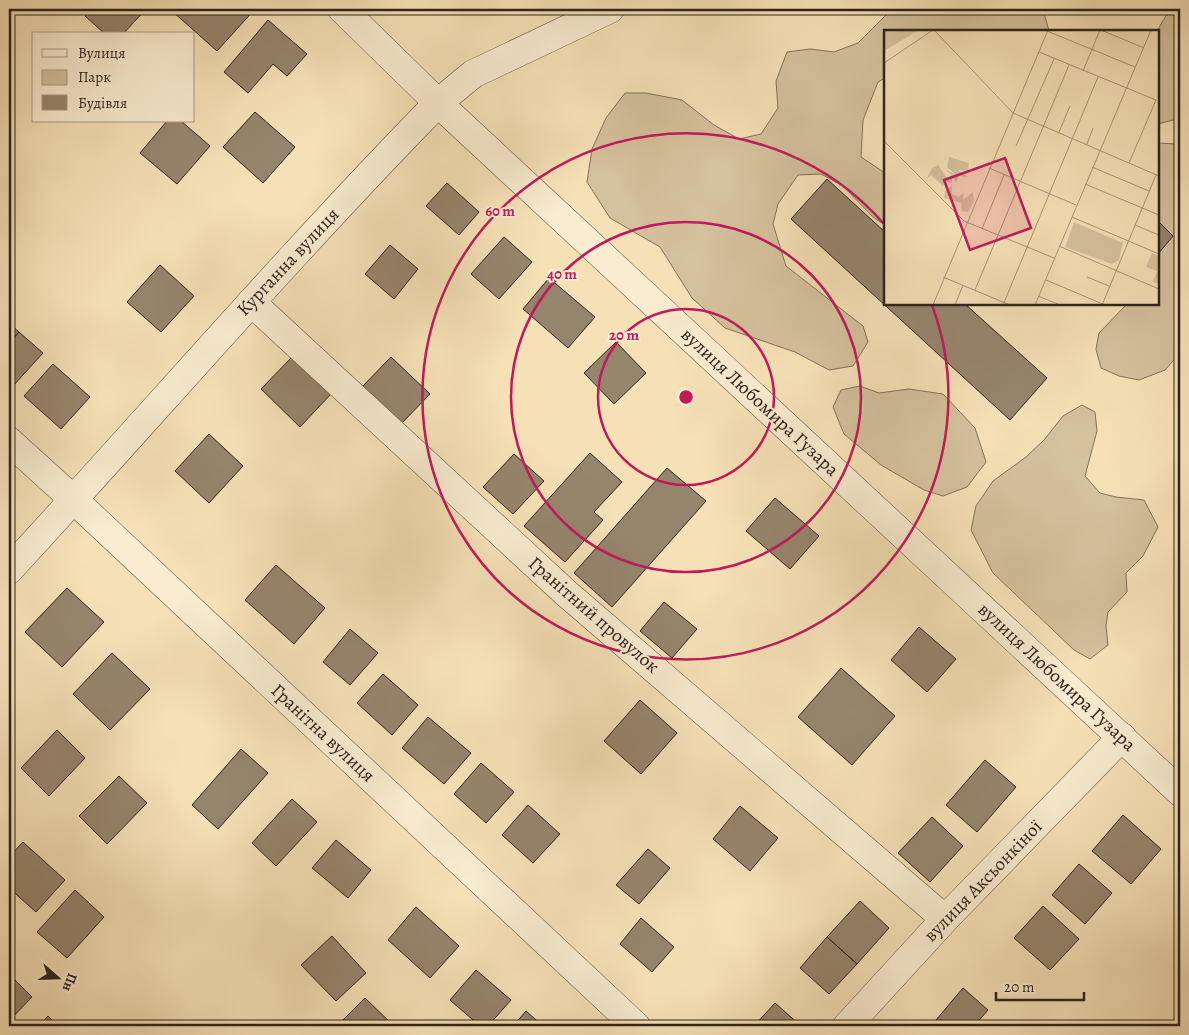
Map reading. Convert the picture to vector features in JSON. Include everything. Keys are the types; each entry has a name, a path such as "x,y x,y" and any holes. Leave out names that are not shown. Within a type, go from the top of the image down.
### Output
{"street":[{"name":"вулиця Любомира Гузара","path":"342,9 438,103 1180,792"},
{"name":"Курганна вулиця","path":"9,570 251,302 438,103 472,74 610,9"},
{"name":"Гранітний провулок","path":"251,302 566,592 945,919"},
{"name":"Гранітна вулиця","path":"9,441 636,1026"},
{"name":"вулиця Аксьонкіної","path":"847,1026 945,919 1122,737"}],"green space":[{"path":"884,9 1043,9 1049,30 884,30 884,79 878,82 863,120 861,157 884,172 884,222 880,222 872,216 843,186 821,174 798,175 778,204 773,224 786,266 863,326 868,342 853,366 829,370 795,352 725,328 692,298 660,247 610,218 587,182 592,149 606,118 625,93 646,93 682,100 714,125 739,139 761,134 778,108 776,81 787,52 810,49 834,52 858,43 886,15"},
{"path":"1170,9 1180,9 1180,123 1173,120 1159,124 1158,30"},
{"path":"1180,141 1180,353 1165,370 1139,380 1119,376 1101,368 1096,349 1099,333 1126,305 1159,305 1159,253 1165,240 1159,227 1159,143 1177,144"},
{"path":"860,386 879,393 909,389 943,394 975,428 986,462 967,487 943,496 924,490 881,465 844,434 833,407 841,390"},
{"path":"1082,405 1095,412 1097,431 1085,476 1100,493 1144,500 1158,527 1143,556 1126,573 1127,592 1108,612 1106,626 1108,645 1090,659 1074,650 993,573 971,530 976,506 993,481 1026,457 1044,440 1063,416"}],"building":[{"path":"91,9 146,9 125,32 103,32 85,16"},
{"path":"174,9 255,9 217,51 172,11"},
{"path":"268,20 307,54 287,76 273,64 248,93 224,72"},
{"path":"255,112 295,147 263,183 223,147"},
{"path":"166,122 182,122 210,146 177,184 140,153"},
{"path":"827,179 884,231 884,304 791,219"},
{"path":"447,183 479,212 459,235 426,206"},
{"path":"1159,222 1173,236 1159,253"},
{"path":"504,237 532,262 499,299 471,274"},
{"path":"390,245 418,269 394,299 365,274"},
{"path":"160,265 194,296 161,332 127,302"},
{"path":"549,278 595,317 568,348 523,309"},
{"path":"885,305 966,305 1047,378 1010,420"},
{"path":"9,323 19,332 9,343"},
{"path":"19,332 43,353 13,386 9,383 9,343"},
{"path":"616,342 646,373 614,404 584,373"},
{"path":"292,357 331,394 300,427 261,389"},
{"path":"391,357 430,394 399,426 360,389"},
{"path":"53,364 90,397 61,429 24,396"},
{"path":"209,434 243,466 209,503 175,471"},
{"path":"590,453 622,482 594,512 603,520 565,562 524,526"},
{"path":"514,454 544,481 513,514 483,487"},
{"path":"667,468 706,501 612,607 574,573"},
{"path":"775,498 819,536 790,569 746,531"},
{"path":"276,565 325,608 294,644 245,600"},
{"path":"67,588 104,622 62,667 25,632"},
{"path":"664,602 697,629 672,658 640,631"},
{"path":"919,627 956,659 927,692 891,660"},
{"path":"350,629 378,653 350,685 323,662"},
{"path":"112,653 150,689 110,730 73,694"},
{"path":"841,668 895,716 852,765 798,717"},
{"path":"383,674 418,705 392,735 357,703"},
{"path":"640,700 677,733 641,774 604,741"},
{"path":"428,717 471,753 444,784 402,748"},
{"path":"57,730 85,758 49,796 21,768"},
{"path":"241,749 268,773 218,829 192,805"},
{"path":"985,760 1016,787 977,832 946,805"},
{"path":"481,763 514,792 486,823 454,794"},
{"path":"119,776 147,803 107,844 79,816"},
{"path":"292,799 317,822 276,866 252,843"},
{"path":"528,805 560,834 533,863 502,835"},
{"path":"740,806 778,838 750,871 713,839"},
{"path":"1123,815 1161,849 1131,884 1092,851"},
{"path":"932,817 963,846 930,882 898,853"},
{"path":"336,840 371,870 348,898 312,868"},
{"path":"23,842 65,880 36,912 9,888 9,857"},
{"path":"648,849 670,868 639,904 616,885"},
{"path":"1079,864 1112,893 1085,924 1052,895"},
{"path":"75,890 104,917 67,958 37,932"},
{"path":"860,901 889,928 857,964 827,937"},
{"path":"1043,906 1079,939 1050,970 1014,938"},
{"path":"416,907 459,946 430,978 388,940"},
{"path":"641,918 674,947 652,972 620,944"},
{"path":"332,936 366,973 336,1001 301,965"},
{"path":"827,937 857,964 829,994 800,968"},
{"path":"476,970 511,1000 488,1026 480,1026 450,1000"},
{"path":"9,974 32,997 9,1021"},
{"path":"963,988 988,1010 974,1026 931,1026"},
{"path":"365,998 394,1026 337,1026"},
{"path":"775,1003 800,1025 754,1026"},
{"path":"526,1011 543,1026 513,1026"},
{"path":"48,1016 58,1026 39,1026"}]}
